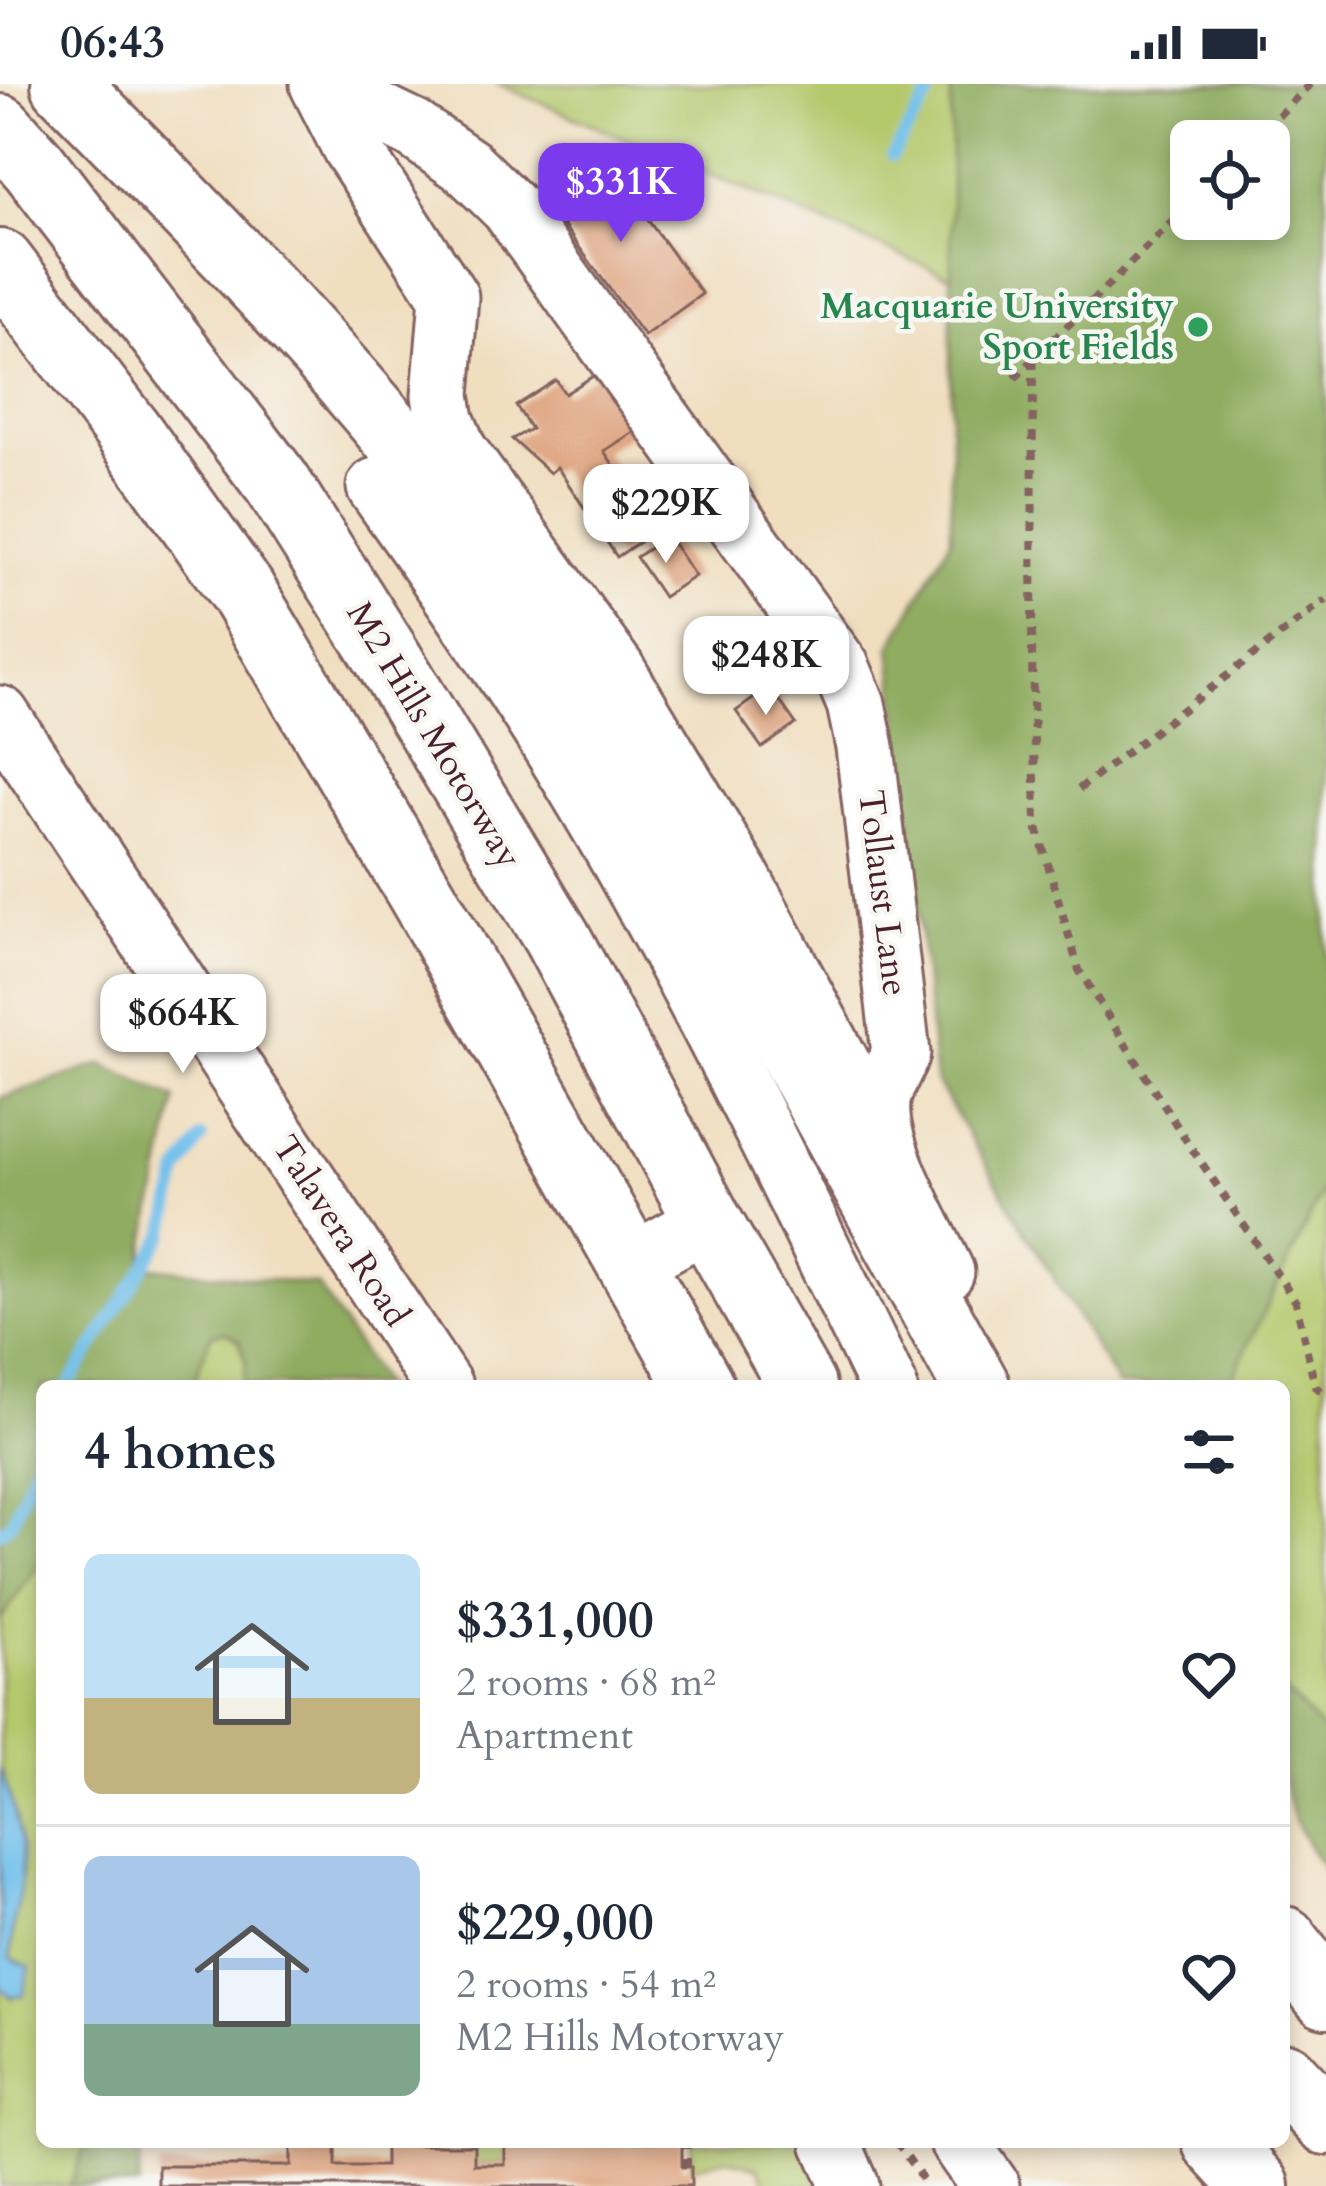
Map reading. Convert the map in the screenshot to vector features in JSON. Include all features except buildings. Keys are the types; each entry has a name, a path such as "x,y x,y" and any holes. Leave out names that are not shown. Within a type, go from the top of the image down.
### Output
{"highway":[{"path":"65,84 249,269 340,369 514,591 617,745 709,899 973,1380"},
{"name":"M2 Hills Motorway","path":"0,128 277,483 557,938 799,1380"},
{"path":"0,263 242,591 426,902 697,1380"},
{"path":"1290,1948 1326,1994"},
{"path":"1290,2082 1326,2121"},
{"path":"1221,2148 1256,2186"}],"street":[{"path":"320,86 352,149 449,297 441,395 458,451 616,670 741,877 894,1162"},
{"name":"Tollaust Lane","path":"320,86 413,129 468,167 510,208 841,668 856,704 865,747 902,1053 882,1098 883,1124 894,1162 996,1380"},
{"path":"376,487 481,636 574,782 776,1152 885,1380"},
{"name":"Talavera Road","path":"0,716 439,1380"},
{"path":"630,1264 708,1221"},
{"path":"834,2148 850,2186"},
{"path":"963,2148 990,2186"}],"path":[{"path":"1274,120 1310,84"},
{"path":"1015,378 1170,224"},
{"path":"1033,360 1036,824 1078,970 1296,1302 1315,1386 1326,1395"},
{"path":"1078,789 1326,600"},
{"path":"687,2148 687,2167"},
{"path":"902,2148 926,2186"}],"green space":[{"name":"Macquarie University Sport Fields","path":"499,84 1326,84 1326,436 506,88"},
{"path":"951,84 1326,84 1326,1184 1231,1380 1114,1380 935,1080 891,647 951,539"},
{"path":"102,1064 176,1099 141,1266 317,1285 379,1380 244,1380 246,1364 239,1340 224,1332 211,1335 194,1380 36,1380 36,1568 0,1620 0,1098"},
{"path":"1326,1184 1326,1735 1290,1696 1290,1380 1231,1380"},
{"path":"225,1332 238,1340 246,1364 244,1380 194,1380 211,1334"},
{"path":"36,1568 36,2148 85,2148 69,2186 0,2186 0,1986 11,1997 10,1940 22,1873 17,1821 0,1767 0,1620"},
{"path":"1290,1696 1326,1735 1326,1870 1290,1806"},
{"path":"85,2148 140,2148 139,2186 69,2186"},
{"path":"399,2148 505,2148 505,2164 474,2164"},
{"path":"691,2148 809,2148 822,2186 768,2186 759,2168 726,2158 691,2167"}],"water":[{"path":"0,1768 21,1853 11,1958 30,1967 23,1996 11,1997 0,1986"}],"waterway":[{"path":"892,156 936,84"},
{"path":"72,1380 165,1234 179,1173 202,1138"},
{"path":"0,1532 12,1522 36,1460"}],"place":[{"name":"Macquarie University Sport Fields","path":"1198,327"}]}
